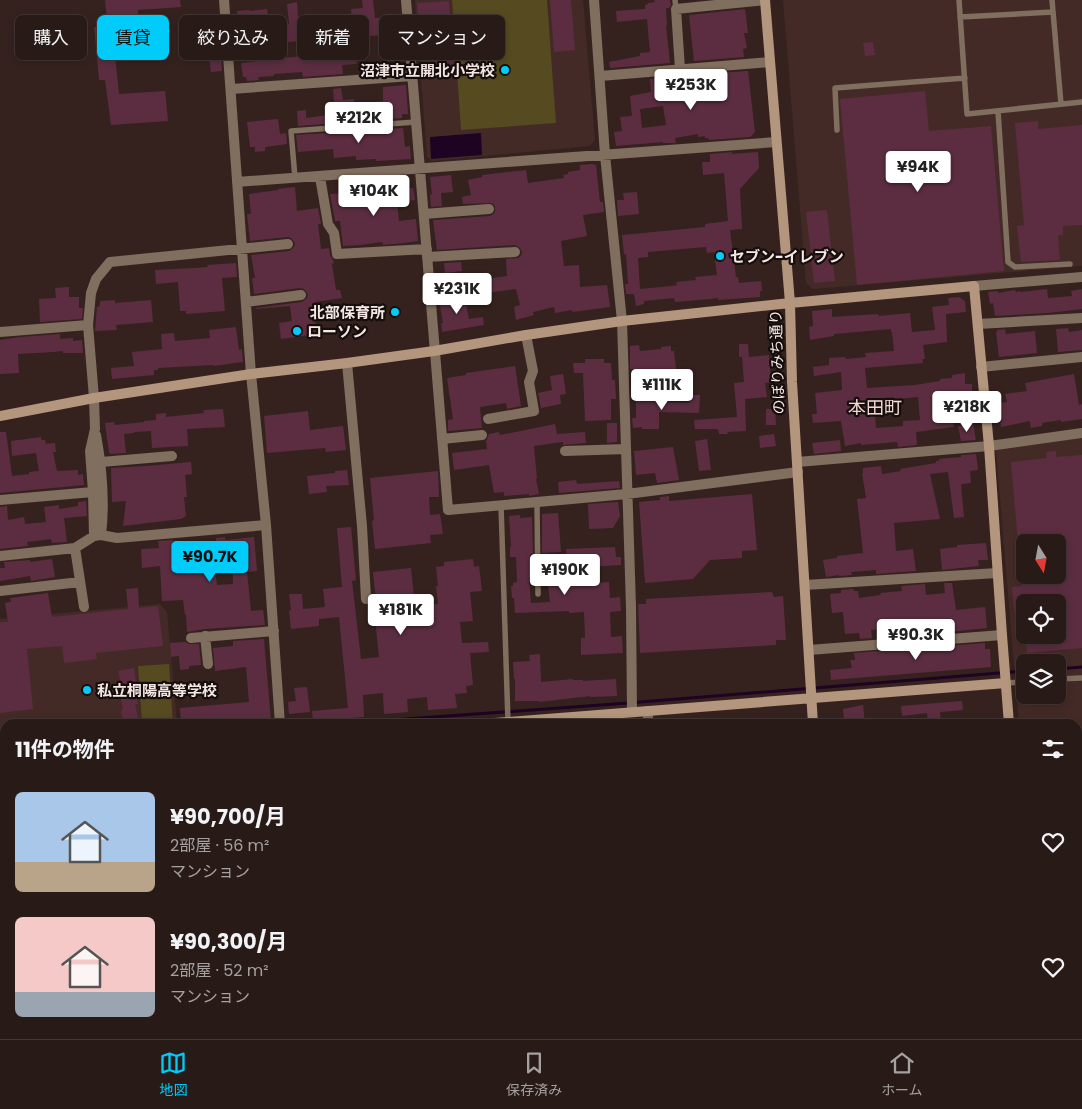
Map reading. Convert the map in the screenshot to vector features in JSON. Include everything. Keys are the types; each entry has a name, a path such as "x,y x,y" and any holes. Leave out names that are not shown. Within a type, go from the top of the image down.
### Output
{"street":[{"path":"229,0 224,0 251,374 266,525 280,719"},
{"path":"406,0 448,510 627,494 797,467 989,446 1082,433"},
{"path":"594,0 605,155 622,321 631,607 632,712"},
{"path":"680,69 676,4 765,0"},
{"name":"のぼりみち通り","path":"765,0 790,303 792,382 813,719"},
{"path":"600,76 770,62"},
{"path":"231,89 412,76"},
{"path":"237,182 776,142"},
{"path":"320,177 328,224 334,233 337,254 515,252"},
{"path":"424,214 489,209"},
{"path":"97,536 104,515 101,462 95,429 88,325 91,293 96,279 110,262 288,244"},
{"path":"0,416 94,398 251,374 434,351 622,321 790,303 1082,277"},
{"path":"974,286 989,446 1009,719"},
{"path":"246,302 301,295"},
{"path":"978,324 1082,318"},
{"path":"0,332 88,325"},
{"path":"488,419 534,411 529,382 533,372 526,335"},
{"path":"981,367 1082,357"},
{"path":"347,363 361,517 366,599"},
{"path":"95,429 90,451 97,536"},
{"path":"442,439 482,435"},
{"path":"565,451 626,448"},
{"path":"101,462 172,456"},
{"path":"0,500 93,492"},
{"path":"0,556 75,548 97,536 117,538 266,525"},
{"path":"75,548 84,607"},
{"path":"805,585 997,573"},
{"path":"0,591 80,582"},
{"path":"191,638 274,631"},
{"path":"809,650 1002,635"},
{"path":"205,636 208,664"},
{"path":"545,719 648,712 812,696 1006,683"},
{"path":"648,712 648,719"}],"lane":[{"path":"959,0 967,114 1082,102"},
{"path":"1052,0 1061,104"},
{"path":"960,17 1053,12"},
{"path":"837,130 835,88 964,78"},
{"path":"998,111 1008,262 1015,267 1070,264"},
{"path":"295,178 291,131 416,122"},
{"path":"537,502 538,594"},
{"path":"501,505 508,719"},
{"path":"1066,679 1082,678"},
{"path":"1006,683 1016,682"}],"shaded area":[{"name":"沼津市立開北小学校","path":"415,0 583,0 595,140 590,146 432,161 427,157 420,60 505,60 505,15 416,15"},
{"path":"452,0 547,0 556,123 461,130 456,60 505,60 505,15 453,15"},
{"path":"783,0 1082,0 1082,266 813,289 806,283"},
{"path":"481,133 482,155 431,159 430,137"},
{"path":"1082,438 1082,719 1019,719 1017,704 1066,704 1066,654 1016,654 1016,688 996,450"},
{"name":"私立桐陽高等学校","path":"160,604 167,612 177,719 0,719 0,619"},
{"path":"169,664 173,719 142,719 138,666"}],"building":[{"path":"105,0 180,0 181,7 138,10 138,15 106,15"},
{"path":"362,0 373,0 375,18 379,18 379,35 369,36 369,15 352,15 351,9 363,8"},
{"path":"550,0 571,0 575,50 554,52"},
{"path":"654,0 670,0 671,5 669,8 666,8 666,26 670,63 610,68 609,62 640,56 640,53 650,52 647,19 617,22 616,11 645,9 645,5 655,2"},
{"path":"449,1 450,15 418,15 417,3"},
{"path":"297,2 297,41 287,42 287,24 289,24 287,4"},
{"path":"267,9 268,15 237,15 237,11"},
{"path":"745,9 748,33 744,33 747,48 743,49 744,57 694,61 689,15"},
{"path":"94,27 97,27 97,59"},
{"path":"873,42 875,55 865,56 863,43"},
{"path":"297,56 297,60 357,60 357,64 342,65 343,74 303,77 302,72 274,74 274,76 258,77 259,80 247,81 246,77 243,77 241,63 287,60 287,58"},
{"path":"97,60 116,60 119,94 165,91 168,121 111,125 105,80 99,80"},
{"path":"209,60 221,60 222,71 211,72"},
{"path":"421,60 453,60 454,69 422,72"},
{"path":"748,71 755,132 750,137 709,140 705,136 698,137 698,134 675,138 676,143 663,142 616,146 614,132 622,131 620,117 632,116 630,96 651,92 650,79 671,77 674,99 688,97 688,93 692,93 691,75","holes":["663,106 666,125 642,128 640,109"]},
{"path":"406,85 408,114 402,114 402,118 298,126 297,111 306,110 306,118 335,114 333,89 341,88 343,100 354,99 355,105 383,101 383,87"},
{"path":"925,91 929,131 991,126 1004,271 857,285 840,99"},
{"path":"278,119 280,134 286,133 287,144 265,147 265,151 255,152 255,147 250,147 247,122"},
{"path":"1038,121 1038,129 1082,125 1082,225 1063,226 1063,235 1058,235 1060,260 1021,262 1017,226 1024,225 1015,123"},
{"path":"403,128 405,147 410,146 411,159 376,161 376,159 356,160 356,156 334,158 333,149 298,152 296,135"},
{"path":"758,152 759,168 740,189 742,229 730,230 736,277 738,277 739,283 761,281 762,291 760,291 760,297 675,302 674,298 644,301 644,304 636,306 634,294 626,294 625,284 628,284 626,254 624,255 622,235 705,227 705,224 728,221 724,173 703,175 702,162 710,162 710,154","holes":["706,247 707,253 714,252 717,275 695,277 696,280 676,282 677,285 640,289 638,258 648,257 648,252"]},
{"path":"580,165 596,165 600,202 603,202 604,212 583,215 587,236 561,241 564,266 579,265 580,287 607,285 610,307 555,313 554,307 533,312 534,315 516,320 514,307 520,305 516,289 472,295 471,282 507,276 506,259 518,258 522,252 515,245 437,250 433,220 490,216 495,212 495,206 492,203 463,204 462,197 471,195 468,180 482,177 482,175 526,170 528,183 564,178 563,175 568,174 568,172 580,170"},
{"path":"451,175 453,192 441,193 442,206 431,207 430,177"},
{"path":"397,186 397,189 413,188 415,200 397,202 399,221 416,219 418,241 383,245 382,242 343,246 340,221 335,221 330,194 388,190 388,187"},
{"path":"295,187 297,211 318,208 321,224 318,224 321,249 329,248 334,263 332,264 336,290 340,290 342,298 315,302 317,334 281,339 279,323 292,321 290,306 256,308 302,302 307,298 308,294 304,289 300,288 254,294 252,278 255,278 251,255 289,251 294,247 295,243 288,237 250,241 247,214 251,214 249,194"},
{"path":"637,192 639,214 618,216 617,200 624,200 623,193"},
{"path":"827,210 835,281 814,283 806,212"},
{"path":"461,262 462,271 445,273 444,263"},
{"path":"236,263 237,277 222,278 225,311 186,314 186,311 180,311 178,282 156,284 155,270 208,267 207,265"},
{"path":"69,287 69,297 79,297 79,308 83,308 82,319 40,322 39,299 56,298 55,288"},
{"path":"1047,289 1048,298 1072,296 1071,291 1082,289 1082,309 995,316 993,303 990,304 988,292 998,291 998,293 1015,290 1016,292 1021,292"},
{"path":"464,295 469,319 483,317 484,325 442,332 441,323 443,323 439,300"},
{"path":"959,297 965,301 966,312 946,314 947,342 923,345 925,359 922,359 923,363 865,368 867,388 915,385 940,381 940,379 952,378 952,375 965,373 965,384 972,384 972,394 948,395 954,427 916,432 917,445 898,447 897,442 861,445 861,443 845,446 841,421 813,423 812,414 817,414 815,393 842,390 841,372 814,376 813,367 829,365 829,358 866,357 865,353 894,351 891,329 834,334 834,336 810,340 809,327 813,326 812,311 832,309 832,317 910,313 912,332 935,330 932,307 949,305 948,298","holes":["918,397 920,420 903,421 903,426 876,428 874,401"]},
{"path":"115,300 115,303 151,300 153,322 116,325 117,330 95,331 97,307 100,306 100,301"},
{"path":"236,327 239,350 242,349 243,362 213,366 158,368 158,370 154,370 154,375 112,379 111,368 134,366 132,352 162,349 161,334 174,333 175,341 210,338 209,330"},
{"path":"1068,328 1069,332 1082,330 1082,350 1058,352 1056,329"},
{"path":"1005,329 1006,334 1035,331 1037,353 999,357 996,332 997,330"},
{"path":"60,334 60,339 73,338 73,341 82,340 83,353 63,353 63,351 18,354 19,373 0,374 0,340"},
{"path":"739,344 748,344 749,357 769,355 771,382 765,383 767,397 745,399 746,431 719,434 718,429 695,429 694,420 737,417 734,383 744,382 742,357 739,357"},
{"path":"639,345 640,351 671,346 671,351 674,351 676,369 679,369 679,380 664,380 664,383 653,384 632,383 633,369 630,369 630,346"},
{"path":"585,359 604,359 604,363 611,363 612,380 615,380 616,399 611,399 611,420 585,421 583,373 574,373 573,363 585,363"},
{"path":"515,366 521,406 507,409 506,403 480,407 482,428 448,431 448,420 453,419 447,378 466,375 466,373"},
{"path":"563,374 566,394 560,395 561,404 541,408 538,393 552,390 550,376"},
{"path":"1074,374 1079,405 1082,404 1082,419 1042,423 1042,426 1031,428 1030,421 1001,427 998,403 1007,402 1005,394 1027,391 1025,383"},
{"path":"689,395 700,395 699,413 659,412 659,429 633,428 632,418 636,418 636,401 689,403"},
{"path":"223,409 225,427 187,429 188,446 152,448 151,431 134,432 124,434 126,453 109,453 105,423 114,422 115,425 144,422 156,420 156,414 166,413 166,417 204,413 203,410"},
{"path":"766,409 775,409 776,425 766,425"},
{"path":"308,411 310,430 343,426 346,450 326,452 325,448 267,453 264,416"},
{"path":"607,423 617,423 617,442 607,443"},
{"path":"555,424 557,434 585,432 586,443 563,445 563,442 534,446 539,494 504,496 504,492 494,493 489,465 454,470 452,453 487,449 486,441 489,434 499,432 500,435"},
{"path":"973,424 976,440 961,441 958,426"},
{"path":"0,432 6,432 12,476 39,471 36,453 12,456 11,441 41,437 41,440 45,440 46,444 55,443 56,452 53,452 57,471 78,470 78,475 83,474 84,485 0,493"},
{"path":"774,434 776,446 760,448 759,436"},
{"path":"707,439 711,470 699,471 695,441"},
{"path":"840,440 841,451 814,454 812,443"},
{"path":"673,447 679,480 657,483 655,473 636,475 634,451"},
{"path":"1056,451 1056,457 1082,455 1082,648 1027,653 1026,644 1066,644 1066,594 1016,594 1016,612 1014,612 1012,587 1022,586 1022,584 1066,584 1066,534 1017,534 1011,462 1047,458 1046,452"},
{"path":"976,454 978,470 970,471 971,483 961,484 964,517 954,518 948,472 930,474 940,519 894,523 896,551 913,549 916,571 876,574 876,570 851,572 852,575 826,577 823,560 837,558 837,556 863,553 857,499 866,498 863,468 881,466 882,474 936,463 939,459"},
{"path":"191,462 192,474 185,475 187,497 184,497 186,516 181,519 123,526 126,501 112,502 111,468"},
{"path":"347,470 349,485 326,486 327,492 309,494 307,476"},
{"path":"438,471 439,497 429,497 430,515 440,514 443,534 430,535 431,543 375,549 370,478"},
{"path":"576,480 577,484 619,481 620,488 559,493 558,482"},
{"path":"752,494 757,550 742,551 742,558 710,560 693,579 645,583 639,502 660,500 660,497 669,496 669,501"},
{"path":"86,501 87,516 64,518 67,542 52,543 51,539 27,542 28,546 0,549 0,507 7,506 8,520 24,517 25,524 46,522 44,507 59,505 59,509 78,506 78,502"},
{"path":"618,502 620,516 613,528 589,529 588,504"},
{"path":"558,513 561,552 542,553 542,514"},
{"path":"520,515 520,518 532,517 533,554 530,554 531,578 529,578 531,603 550,602 548,585 562,583 562,586 609,582 610,598 620,597 621,611 610,612 611,637 622,636 623,653 581,655 581,638 585,638 584,612 515,613 511,586 517,582 516,557 510,557 509,516"},
{"path":"351,527 356,580 352,581 361,659 379,657 374,610 377,610 373,572 411,568 415,606 438,604 436,567 444,566 444,562 473,559 474,567 479,566 482,591 470,592 473,621 460,622 462,643 488,642 489,652 470,653 473,685 466,686 467,693 455,694 457,708 428,710 427,697 407,699 408,712 384,714 383,693 363,695 364,717 313,719 312,711 348,708 339,617 319,619 319,626 291,629 289,594 302,594 303,609 325,607 323,589 342,587 337,528"},
{"path":"225,537 225,540 254,537 257,571 247,572 251,611 263,610 265,625 187,632 183,600 162,601 160,566 142,568 141,549 159,548 158,541 173,540 175,569 202,565 200,545 216,543 216,538","holes":["232,550 233,584 217,585 213,552"]},
{"path":"986,543 988,560 978,560 979,566 942,570 940,549 957,547 957,545"},
{"path":"615,547 616,557 621,557 621,565 567,568 566,549"},
{"path":"52,559 55,577 31,581 30,576 0,581 0,568 5,568 4,562 30,560 30,562"},
{"path":"944,583 952,583 956,610 985,607 987,628 918,635 917,628 891,631 891,628 871,630 872,638 860,639 859,633 845,634 843,612 832,613 830,594 841,593 841,590 853,589 858,591 859,598 881,595 880,593 902,591 901,586 925,584 926,595 945,593"},
{"path":"138,588 139,608 158,606 163,646 96,653 97,659 64,663 62,646 27,649 33,709 0,713 0,622 8,622 5,603 11,602 10,598 48,593 52,617 128,609 126,589"},
{"path":"772,592 774,597 783,596 786,640 776,640 776,645 640,653 638,604 646,604 646,599"},
{"path":"264,639 271,719 181,719 180,708 249,702 246,667 215,671 213,648 233,646 233,641"},
{"path":"185,642 199,644 201,665 189,666 189,669 180,670 179,656 171,657 170,643"},
{"path":"985,643 985,649 990,649 991,667 831,680 830,670 852,668 850,660 855,660 854,653"},
{"path":"540,654 541,682 573,679 583,681 616,679 617,696 590,696 539,702 515,701 513,662 530,661 529,655"},
{"path":"134,668 138,704 135,704 138,719 122,719 121,710 123,709 119,689 122,688 118,671"},
{"path":"307,687 310,712 289,714 288,702 296,701 294,688"},
{"path":"962,701 963,710 940,712 941,719 928,719 927,713 902,716 901,706"},
{"path":"863,705 864,719 844,719 843,709"}],"waterway":[{"path":"1066,668 1082,667"},
{"path":"406,719 1016,672"}],"place":[{"name":"沼津市立開北小学校","path":"505,70"},
{"name":"セブン-イレブン","path":"720,256"},
{"name":"北部保育所","path":"395,312"},
{"name":"ローソン","path":"297,331"},
{"name":"私立桐陽高等学校","path":"87,690"}],"district":[{"name":"本田町","path":"875,407"}]}
